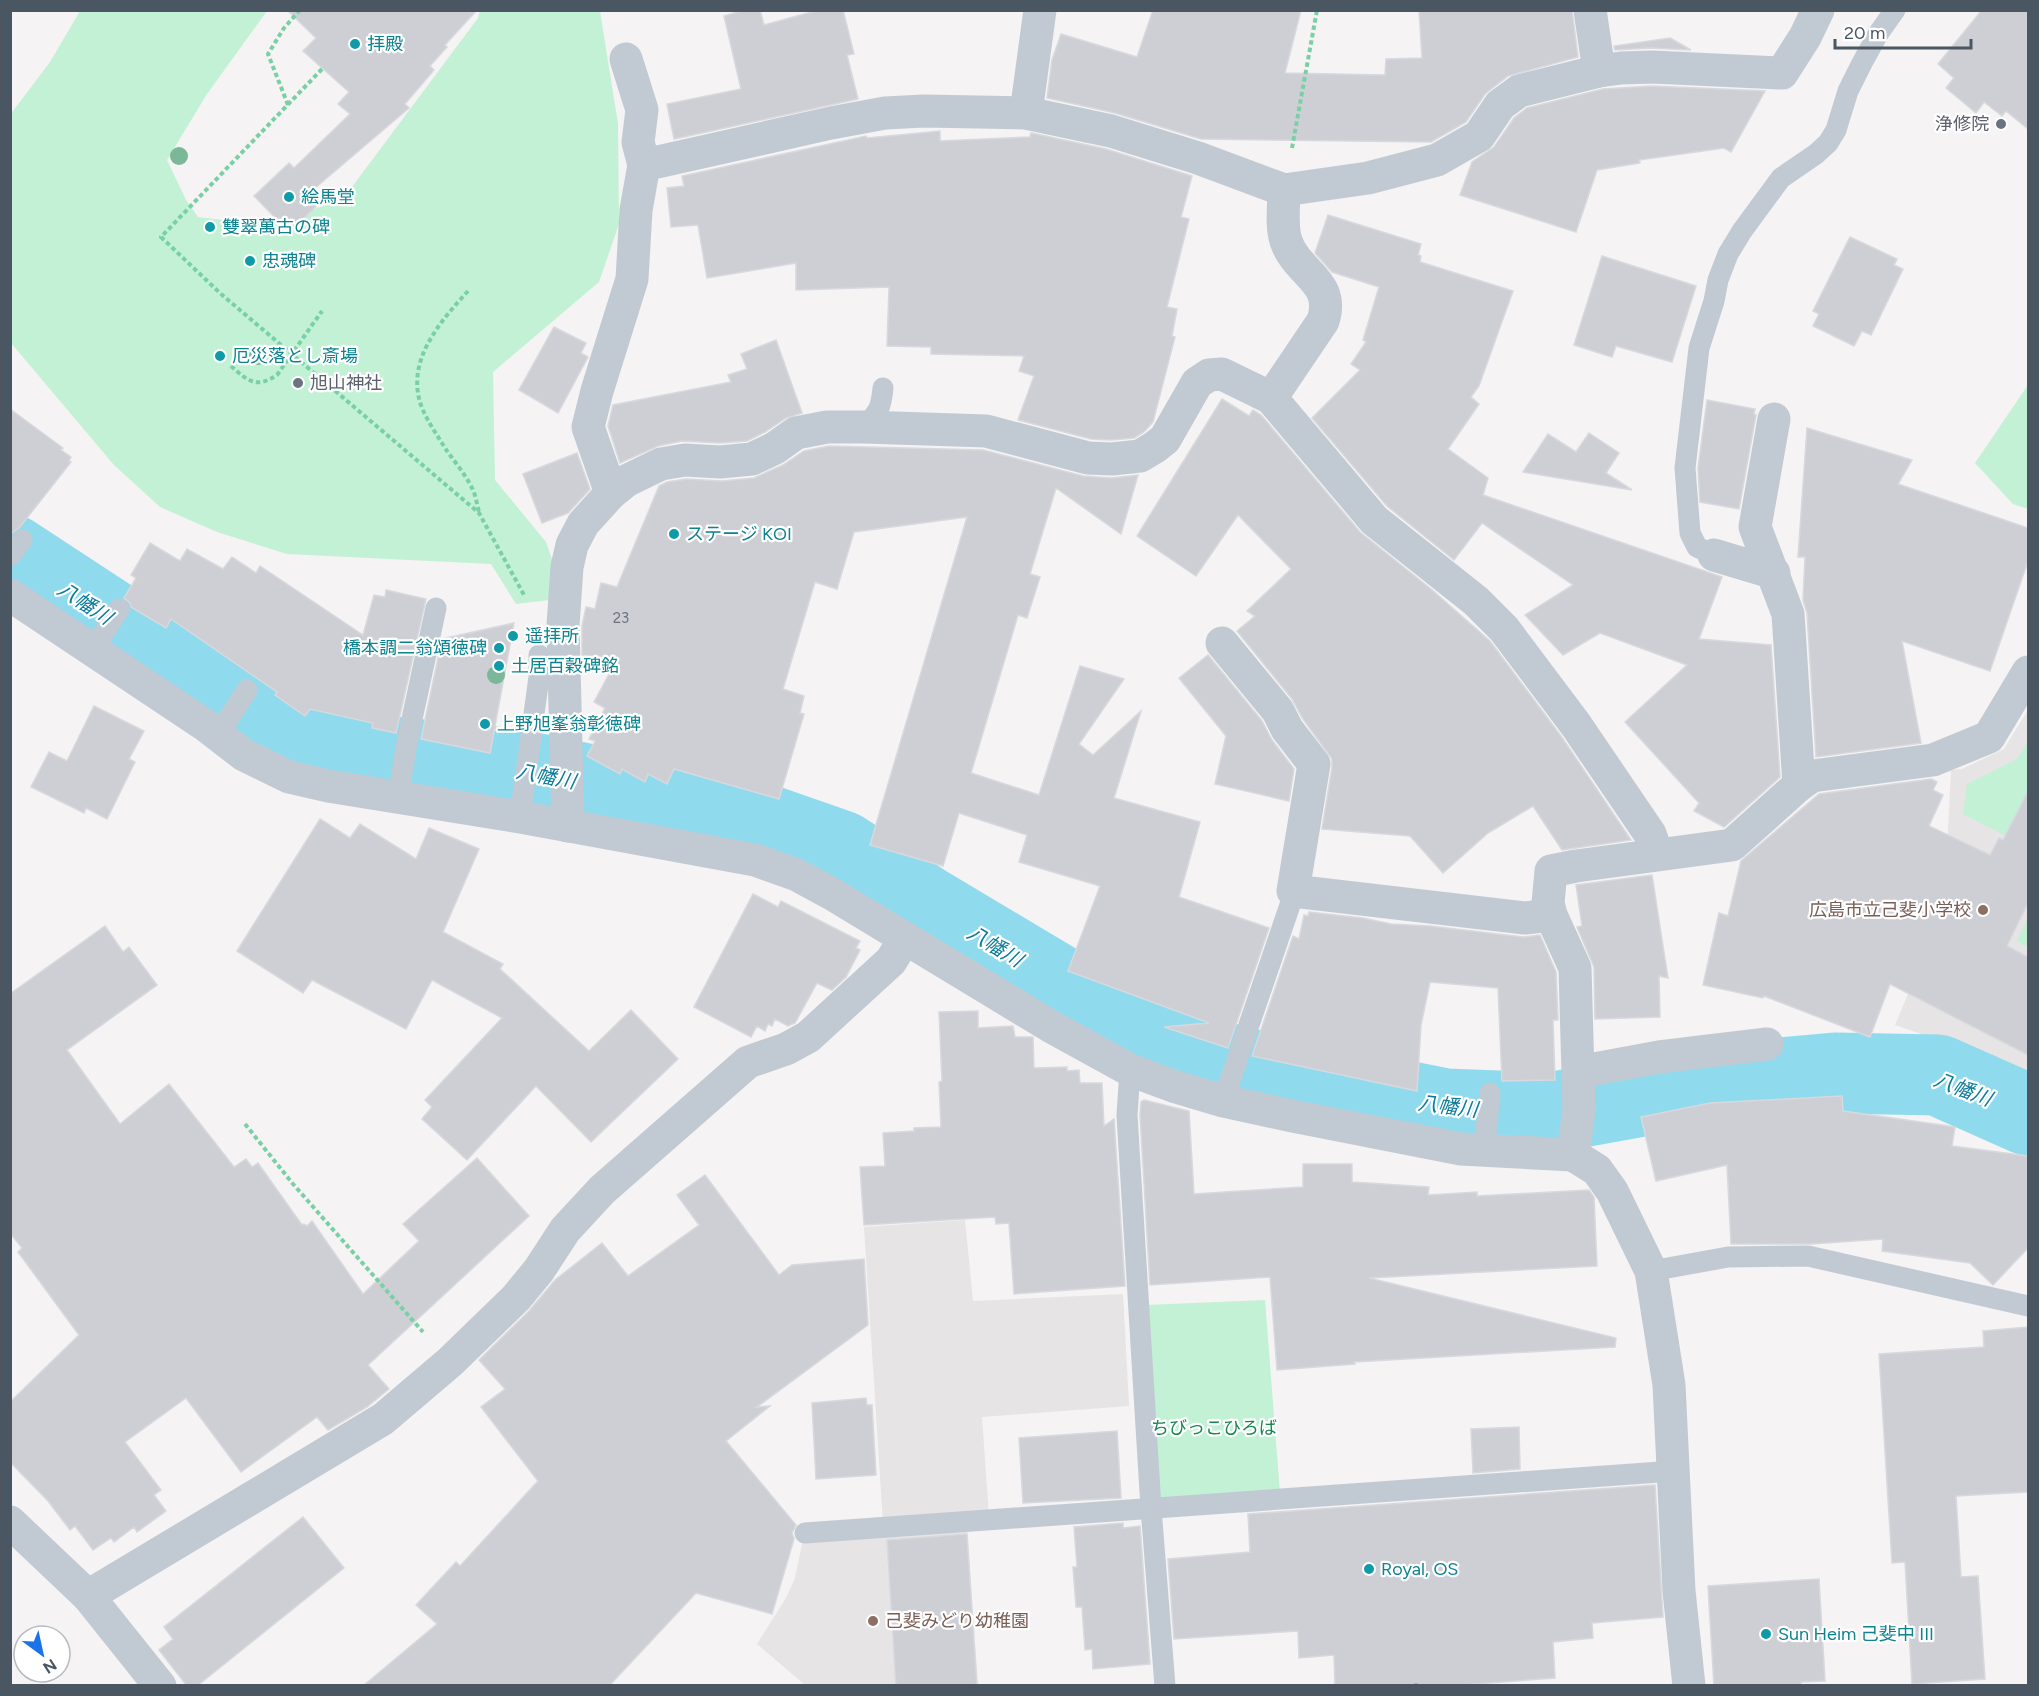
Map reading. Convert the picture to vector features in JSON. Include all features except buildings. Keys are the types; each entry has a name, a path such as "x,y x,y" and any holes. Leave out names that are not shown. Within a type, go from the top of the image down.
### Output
{"street":[{"path":"1026,113 1040,10"},
{"path":"1590,10 1599,71"},
{"path":"644,165 885,113 924,111 1026,113 1111,131 1198,158 1284,190 1368,178 1437,160 1479,136 1500,105 1519,91 1599,71 1652,67 1782,73 1805,37 1818,10"},
{"path":"611,493 588,427 632,279 636,210 644,165 638,142 642,110 626,59"},
{"path":"1271,398 1323,321 1327,299 1318,283 1305,270 1285,240 1284,190"},
{"path":"568,810 563,625 567,567 572,545 583,525 611,493 626,481 661,464 685,460 720,462 753,459 775,448 796,433 827,428 986,431 1088,458 1112,459 1140,456 1165,439 1197,383 1209,375 1222,374 1271,398 1374,520 1476,601 1504,629 1582,734 1650,834 1657,854"},
{"path":"1774,419 1755,527 1788,614 1799,785"},
{"path":"1714,555 1774,573"},
{"path":"10,595 107,629 226,722 244,755 289,777 328,786 400,781 520,817 568,810 755,860 797,875 832,894 1050,1026 1130,1070 1176,1087 1228,1086 1461,1149 1486,1136 1575,1141"},
{"path":"1222,643 1278,711 1287,729 1314,764 1293,891 1525,918 1551,915"},
{"path":"1689,1686 1679,1591 1669,1385 1651,1271 1612,1191 1575,1141 1579,1110 1575,968 1551,915 1548,903 1551,871 1732,845 1812,776 1933,760 1989,737 2028,672"},
{"path":"88,1596 383,1419 450,1362 516,1298 539,1270 566,1230 602,1190 748,1062 808,1037 891,961 905,938"},
{"path":"1578,1078 1659,1057 1767,1044"},
{"path":"10,1522 88,1596 160,1686"}],"lane":[{"path":"1714,555 1697,547 1690,533 1685,468 1699,348 1718,280 1728,254 1742,231 1781,178 1828,143 1836,130 1848,91 1862,63 1895,10"},
{"path":"864,427 878,414 883,388"},
{"path":"400,781 436,608"},
{"path":"520,817 539,677 539,655"},
{"path":"226,722 247,690"},
{"path":"1228,1086 1293,891"},
{"path":"1130,1070 1128,1115 1151,1508 1165,1686"},
{"path":"1486,1136 1490,1093"},
{"path":"1651,1271 1728,1257 1808,1256 2028,1306"},
{"path":"805,1533 1674,1471"}],"path":[{"path":"288,105 268,54 284,28 300,10"},
{"path":"1284,190 1317,10"},
{"path":"322,69 161,237 221,294 479,513"},
{"path":"468,291 438,324 427,344 418,382 422,407 438,437 473,490 479,513 525,596"},
{"path":"231,366 247,380 256,383 277,375 322,311"},
{"path":"245,1124 293,1184 450,1362"}],"shaded area":[{"name":"広島市立己斐小学校","path":"2028,710 2028,1076 1994,1059 1895,1025 1927,949 1946,870 1951,770 1962,769 2004,749"},
{"path":"965,1220 973,1301 1123,1294 1129,1406 982,1417 989,1516 883,1523 864,1227"},
{"name":"己斐みどり幼稚園","path":"967,1527 978,1685 805,1685 757,1644 786,1598 795,1578 803,1539"}],"green space":[{"path":"80,11 267,11 207,94 167,160 186,200 198,217 268,225 343,199 478,18 480,11 600,11 618,124 619,224 599,282 493,372 495,480 546,542 555,568 550,600 516,604 491,564 287,554 217,532 160,507 114,465 11,343 10,115 50,62"},
{"path":"2028,385 2028,509 2013,504 1975,463"},
{"path":"2028,741 2028,847 1963,814 1967,784 2017,759"},
{"path":"2028,918 2028,947 2017,941"},
{"name":"ちびっこひろば","path":"1265,1300 1280,1493 1157,1499 1146,1305"}],"waterway":[{"name":"八幡川","path":"10,554 272,726 307,742 373,755 514,769 744,817 841,851 924,905 1115,1019 1173,1046 1238,1067 1445,1109 1549,1113 1703,1085 1835,1073 1938,1075 2028,1115"}],"place":[{"name":"拝殿","path":"355,44"},
{"name":"浄修院","path":"2001,124"},
{"name":"絵馬堂","path":"289,197"},
{"name":"雙翠萬古の碑","path":"210,227"},
{"name":"忠魂碑","path":"250,261"},
{"name":"厄災落とし斎場","path":"220,356"},
{"name":"旭山神社","path":"298,383"},
{"name":"ステージ KOI","path":"674,534"},
{"name":"遥拝所","path":"513,636"},
{"name":"橋本調二翁頌徳碑","path":"499,648"},
{"name":"土居百穀碑銘","path":"499,666"},
{"name":"上野旭峯翁彰徳碑","path":"485,724"},
{"name":"広島市立己斐小学校","path":"1983,910"},
{"name":"Royal, OS","path":"1369,1569"},
{"name":"己斐みどり幼稚園","path":"873,1621"},
{"name":"Sun Heim 己斐中 III","path":"1766,1634"}]}
